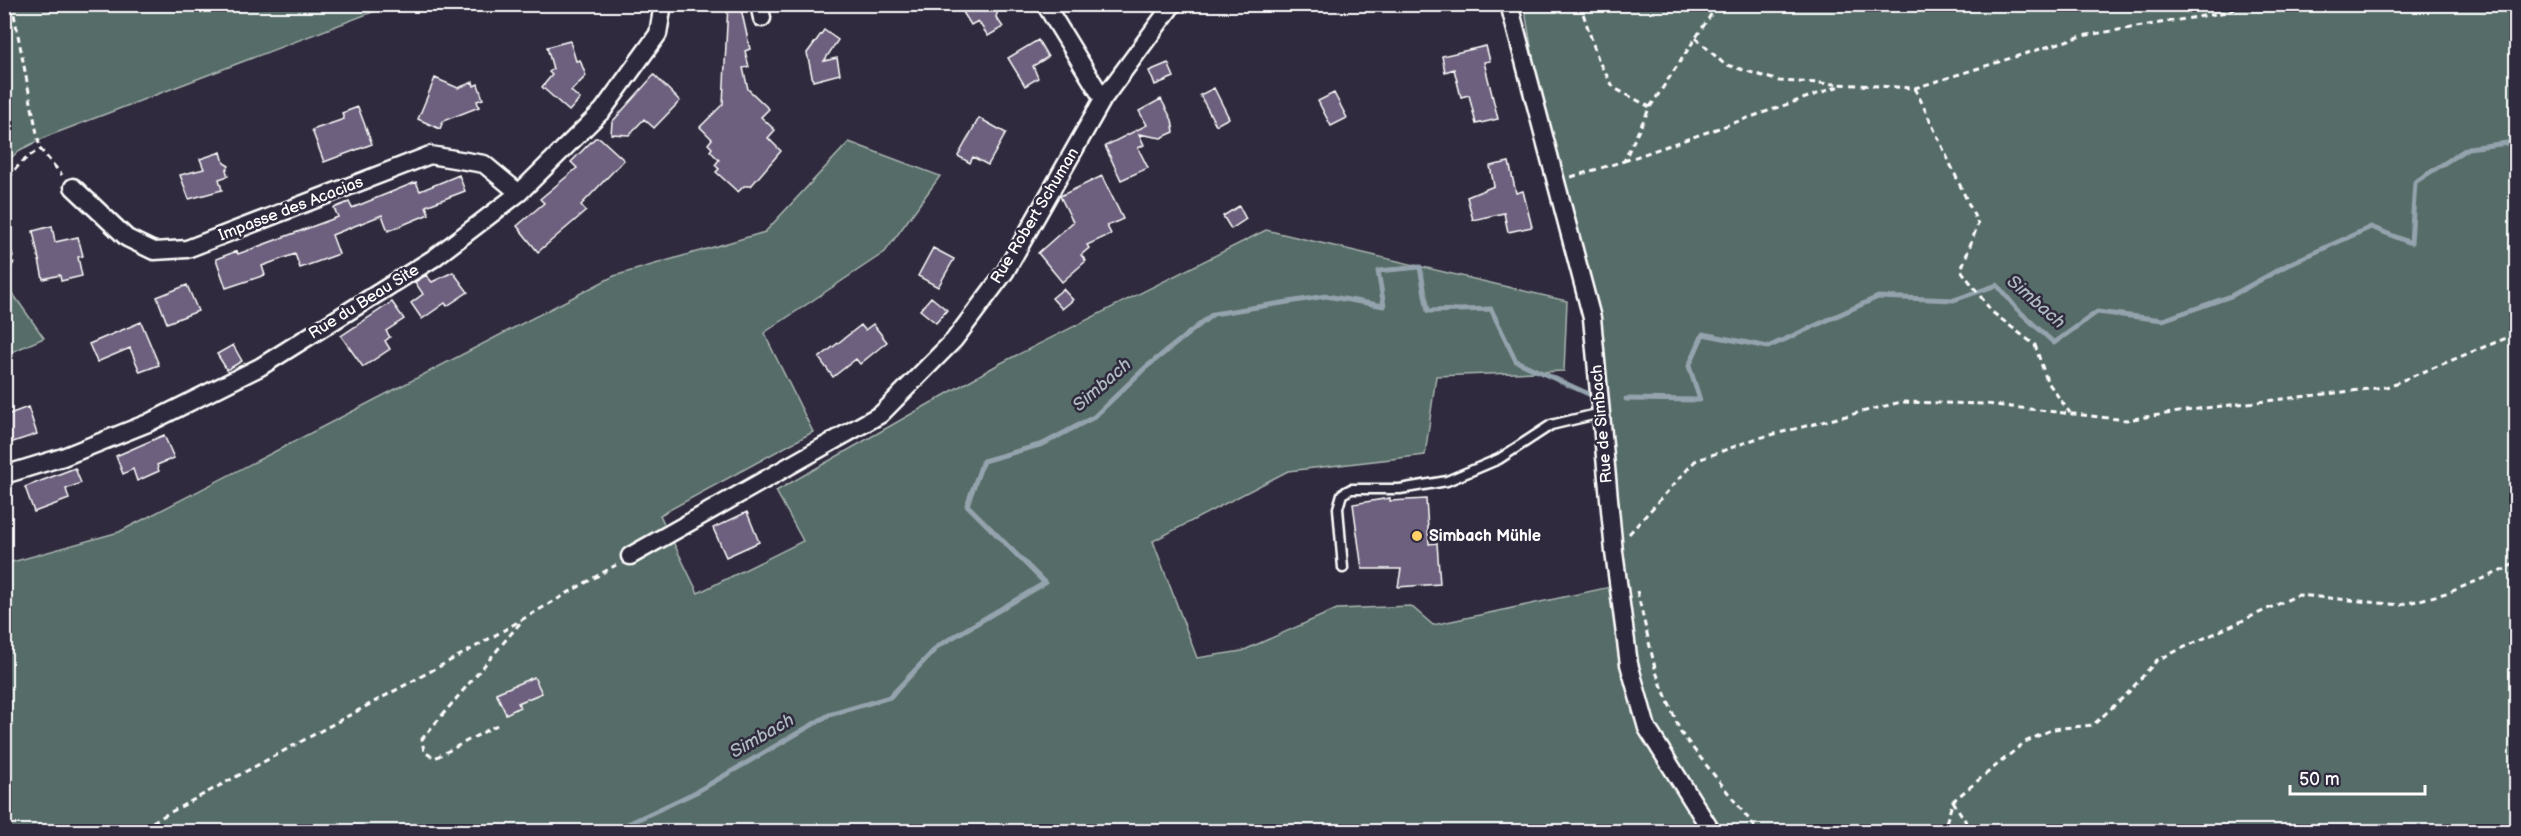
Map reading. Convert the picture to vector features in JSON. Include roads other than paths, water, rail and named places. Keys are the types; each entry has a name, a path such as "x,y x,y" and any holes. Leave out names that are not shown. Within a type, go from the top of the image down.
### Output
{"street":[{"name":"Rue du Beau Site","path":"4,475 63,457 148,423 260,368 434,258 519,193 603,110 658,34 663,4"},
{"path":"1045,4 1103,99"},
{"name":"Rue Robert Schuman","path":"630,556 881,414 954,340 1005,272 1103,99 1173,4"},
{"name":"Rue de Simbach","path":"1509,4 1554,182 1592,318 1614,552 1629,664 1647,728 1712,831"},
{"name":"Impasse des Acacias","path":"73,187 127,238 154,251 187,249 430,155 484,164 519,193"}],"lane":[{"path":"1343,568 1338,508 1342,494 1351,489 1400,489 1447,481 1499,459 1551,425 1601,413"}],"waterway":[{"name":"Simbach","path":"1626,399 1700,400 1689,366 1703,334 1768,347 1878,297 1954,300 1997,285 2017,309 2054,343 2097,312 2163,320 2231,296 2291,263 2371,227 2411,243 2415,182 2468,148 2516,142"},
{"name":"Simbach","path":"611,832 696,792 829,715 890,697 938,646 1045,583 967,505 983,461 1043,444 1094,417 1145,368 1213,314 1326,296 1384,306 1378,271 1420,267 1428,311 1491,309 1516,361 1591,395"}],"place":[{"name":"Simbach Mühle","path":"1417,536"}]}
